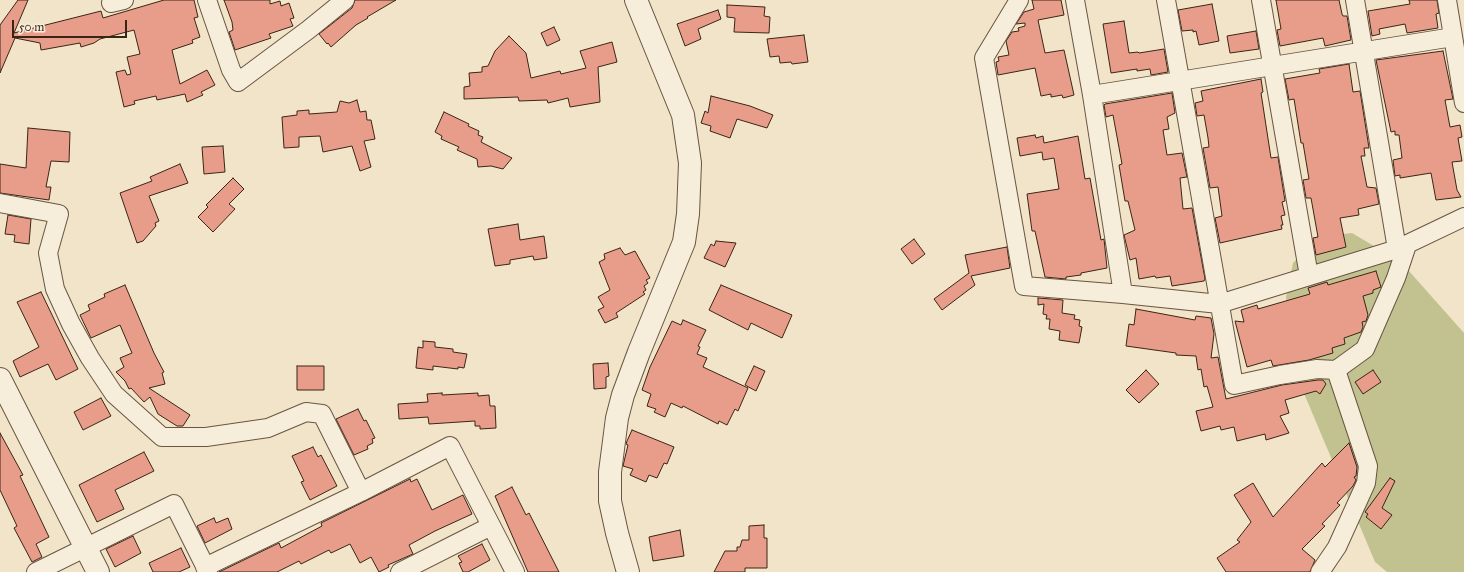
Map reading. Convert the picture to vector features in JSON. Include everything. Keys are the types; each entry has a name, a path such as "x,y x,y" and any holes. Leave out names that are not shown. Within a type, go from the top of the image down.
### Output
{"street":[{"path":"207,0 231,70 238,82 308,30 345,0"},
{"path":"628,572 610,501 610,472 617,418 639,352 684,242 688,214 690,163 682,115 636,0"},
{"path":"1019,0 984,58 1024,286 1219,304 1402,247 1464,217"},
{"path":"1075,0 1092,95 1123,294"},
{"path":"1166,0 1234,385 1280,374 1317,369 1336,370 1366,349 1396,278 1402,247 1355,0"},
{"path":"1261,0 1309,276"},
{"path":"1447,0 1464,103"},
{"path":"1092,95 1453,37"},
{"path":"0,203 59,214 48,253 55,289 71,324 90,358 114,394 162,437 206,437 268,428 306,412 322,414 362,492"},
{"path":"1320,572 1337,547 1366,483 1368,466 1336,370"},
{"path":"0,379 98,572"},
{"path":"36,572 174,504 207,569 362,492 450,446 515,572"},
{"path":"400,572 491,526"}],"green space":[{"path":"1352,233 1401,262 1464,333 1464,572 1387,572 1375,562 1295,372 1286,297 1293,263 1318,237"}],"building":[{"path":"18,0 28,0 14,33 101,11 103,18 164,0 194,0 198,17 194,18 200,37 192,40 193,43 172,50 180,84 207,70 215,85 201,92 203,95 187,102 185,94 157,100 156,96 134,101 135,104 124,107 116,72 125,70 127,75 131,74 127,57 140,54 134,30 100,39 94,43 81,47 80,43 41,50 40,43 15,38 0,73 0,25"},
{"path":"224,0 270,0 270,4 280,1 281,6 289,3 294,18 290,19 293,26 269,34 271,38 235,50 229,32 233,30 232,22"},
{"path":"355,0 396,0 367,17 368,18 356,25 331,47 319,34 352,8"},
{"path":"1032,0 1061,0 1064,15 1038,20 1045,53 1064,50 1074,95 1063,98 1062,95 1051,97 1051,94 1041,96 1035,68 998,75 996,62 999,61 998,57 1009,55 1006,41 1012,32 1019,31 1018,28 1025,26 1025,23 1016,24 1024,12 1034,9"},
{"path":"1276,0 1339,0 1343,16 1347,16 1351,40 1325,46 1323,38 1280,46 1277,30 1281,29"},
{"path":"1409,0 1437,0 1439,13 1436,14 1438,28 1407,33 1405,24 1379,29 1380,34 1372,36 1368,11 1410,4"},
{"path":"1212,4 1219,41 1199,45 1196,31 1182,31 1178,10"},
{"path":"727,5 765,7 764,16 770,17 769,33 734,32 735,18 727,17"},
{"path":"718,10 721,19 698,29 701,39 685,46 677,24"},
{"path":"1124,21 1129,53 1164,49 1168,72 1151,75 1150,69 1137,71 1137,69 1111,73 1103,24"},
{"path":"554,27 560,40 547,46 541,33"},
{"path":"1256,31 1259,49 1230,53 1227,36"},
{"path":"804,35 808,62 792,64 791,62 780,63 779,56 770,57 767,39"},
{"path":"509,36 526,53 531,78 560,71 561,74 586,68 580,51 612,42 617,62 598,67 600,102 570,107 568,98 548,103 547,100 519,101 518,97 464,99 464,87 470,86 469,73 482,72 482,67 488,66 495,51"},
{"path":"1443,51 1453,99 1445,100 1450,127 1460,125 1462,137 1458,138 1462,161 1452,162 1457,190 1461,197 1436,200 1431,173 1400,178 1400,175 1395,176 1393,160 1402,158 1399,135 1395,135 1395,131 1391,132 1376,60"},
{"path":"1349,64 1353,92 1360,91 1369,148 1364,148 1365,156 1361,156 1367,187 1376,188 1379,204 1358,209 1359,215 1340,218 1346,247 1316,255 1313,238 1318,237 1311,198 1306,198 1303,180 1309,179 1303,143 1301,143 1294,99 1289,100 1285,79 1320,73 1319,69"},
{"path":"1261,79 1263,92 1261,93 1271,158 1278,157 1285,201 1282,202 1285,215 1281,216 1283,225 1281,225 1282,229 1220,243 1215,218 1222,216 1218,187 1210,188 1203,148 1209,147 1204,115 1197,116 1195,103 1203,101 1201,91"},
{"path":"1172,93 1175,113 1167,117 1169,129 1163,130 1167,155 1182,153 1187,177 1180,178 1183,209 1192,208 1205,279 1204,281 1172,286 1170,276 1156,278 1155,276 1139,279 1136,258 1130,260 1124,235 1135,230 1128,201 1125,201 1119,165 1122,164 1113,115 1106,117 1104,105"},
{"path":"711,96 750,106 773,115 767,128 737,119 730,138 710,131 711,126 701,123 705,111 708,113"},
{"path":"357,100 360,112 366,111 367,120 371,120 375,139 364,141 371,167 360,171 352,146 323,152 320,136 299,137 299,147 284,148 282,117 297,115 297,111 309,110 309,114 337,112 340,101 349,103"},
{"path":"444,112 469,124 468,126 479,131 478,135 483,137 481,142 512,158 503,169 491,166 478,167 477,159 457,150 459,147 441,139 442,136 435,132"},
{"path":"28,128 70,132 69,162 51,161 46,187 51,187 49,200 0,193 0,164 26,168"},
{"path":"1035,135 1036,138 1043,136 1044,143 1078,136 1085,179 1090,178 1101,240 1104,239 1107,268 1081,273 1081,275 1066,277 1066,279 1045,277 1035,231 1032,231 1027,194 1059,189 1054,158 1043,160 1042,152 1020,156 1017,138"},
{"path":"223,146 225,172 204,174 202,147"},
{"path":"180,164 188,183 149,196 159,221 155,223 156,226 143,241 137,243 120,193 152,181 150,177"},
{"path":"233,178 244,189 229,204 235,209 213,232 198,217 208,207 206,205"},
{"path":"8,215 31,219 29,244 14,242 15,235 5,234"},
{"path":"518,224 520,240 544,236 547,258 534,260 533,256 510,260 510,264 495,266 488,229"},
{"path":"914,239 925,254 912,264 901,249"},
{"path":"716,241 736,243 725,267 704,258 711,244 714,246"},
{"path":"1007,247 1010,268 971,276 975,285 942,310 934,299 969,273 965,255"},
{"path":"620,248 625,255 635,251 650,278 646,280 648,283 644,286 646,290 643,292 645,294 616,313 618,317 605,323 598,310 604,307 598,297 610,290 599,262 605,259 604,254"},
{"path":"1376,271 1381,287 1373,290 1373,293 1363,296 1368,315 1366,321 1362,322 1363,327 1361,332 1344,338 1345,344 1332,348 1333,353 1309,360 1273,366 1271,360 1247,367 1235,321 1244,322 1241,310 1257,305 1258,309 1310,294 1308,288 1327,282 1328,285"},
{"path":"125,285 154,353 164,372 162,373 165,384 149,388 190,415 183,426 177,426 158,414 150,397 144,402 131,388 129,389 125,381 116,372 124,367 120,358 132,353 120,325 91,338 80,315 90,310 88,305 105,297 104,294"},
{"path":"721,285 792,315 782,338 751,323 748,330 709,310"},
{"path":"41,292 78,369 56,380 48,364 20,377 13,361 39,347 17,302"},
{"path":"1038,298 1063,300 1062,313 1075,315 1074,319 1080,320 1079,326 1082,327 1079,343 1059,340 1060,331 1049,329 1050,319 1046,319 1047,315 1043,314 1044,304 1038,305"},
{"path":"1136,309 1195,320 1196,316 1211,318 1214,334 1211,358 1218,357 1226,399 1282,385 1318,380 1323,380 1326,384 1320,394 1316,391 1285,400 1289,413 1280,416 1289,433 1266,440 1265,434 1237,441 1234,427 1221,430 1220,426 1201,431 1196,411 1213,407 1207,386 1204,387 1201,369 1198,370 1196,356 1176,355 1176,353 1126,346 1129,324 1134,325"},
{"path":"683,320 706,330 698,346 700,347 697,354 707,358 703,367 748,388 738,411 735,409 727,425 719,421 718,424 683,406 682,408 671,403 665,417 654,412 656,409 647,406 651,394 642,390 650,367 672,321 681,325"},
{"path":"423,341 435,342 435,347 453,349 453,352 467,354 464,368 458,367 458,369 433,366 433,370 416,368 418,347 423,348"},
{"path":"608,363 609,376 606,377 606,388 594,389 593,364"},
{"path":"297,366 324,366 324,390 297,390"},
{"path":"754,366 765,371 756,391 745,385"},
{"path":"1146,370 1159,384 1139,403 1126,390"},
{"path":"1373,370 1381,382 1363,394 1355,382"},
{"path":"442,393 442,395 478,393 478,396 489,395 490,406 495,406 496,428 480,429 480,426 475,426 475,421 429,424 428,417 399,419 398,404 428,402 427,394"},
{"path":"101,398 111,416 83,430 74,412"},
{"path":"358,409 364,421 366,420 375,438 372,439 373,443 367,446 368,449 354,455 336,419"},
{"path":"632,430 674,447 667,464 664,463 657,478 649,475 646,482 630,475 633,469 623,466 628,445 626,444"},
{"path":"0,433 23,475 20,476 49,537 36,544 42,557 32,562 14,528 17,526 0,490"},
{"path":"1349,443 1357,467 1356,476 1354,477 1356,480 1353,486 1337,503 1340,505 1322,524 1325,526 1302,549 1315,560 1310,572 1226,572 1217,558 1240,542 1237,540 1251,522 1234,495 1253,483 1273,517 1322,463 1325,467"},
{"path":"313,447 318,457 321,455 337,486 310,500 301,482 304,481 292,456"},
{"path":"144,452 154,471 115,490 124,509 97,522 79,485"},
{"path":"1390,478 1395,481 1382,508 1392,515 1381,529 1366,517 1368,514 1365,512"},
{"path":"410,479 411,482 417,479 432,510 463,495 472,514 409,545 413,554 388,565 389,567 379,572 371,557 360,563 350,544 331,553 329,550 301,564 299,561 277,572 219,572 279,543 281,548 322,526 321,523"},
{"path":"512,487 526,515 529,513 559,572 528,572 495,496"},
{"path":"214,518 216,523 228,518 232,529 205,543 197,526"},
{"path":"764,525 764,538 767,538 767,568 745,568 745,572 714,572 725,551 737,551 737,547 740,547 742,540 749,540 749,526"},
{"path":"680,530 684,556 653,561 649,537"},
{"path":"133,536 141,553 115,567 106,549"},
{"path":"482,544 490,560 468,572 463,572 459,563 462,562 458,556"},
{"path":"181,548 190,567 179,572 153,572 149,563"}]}
